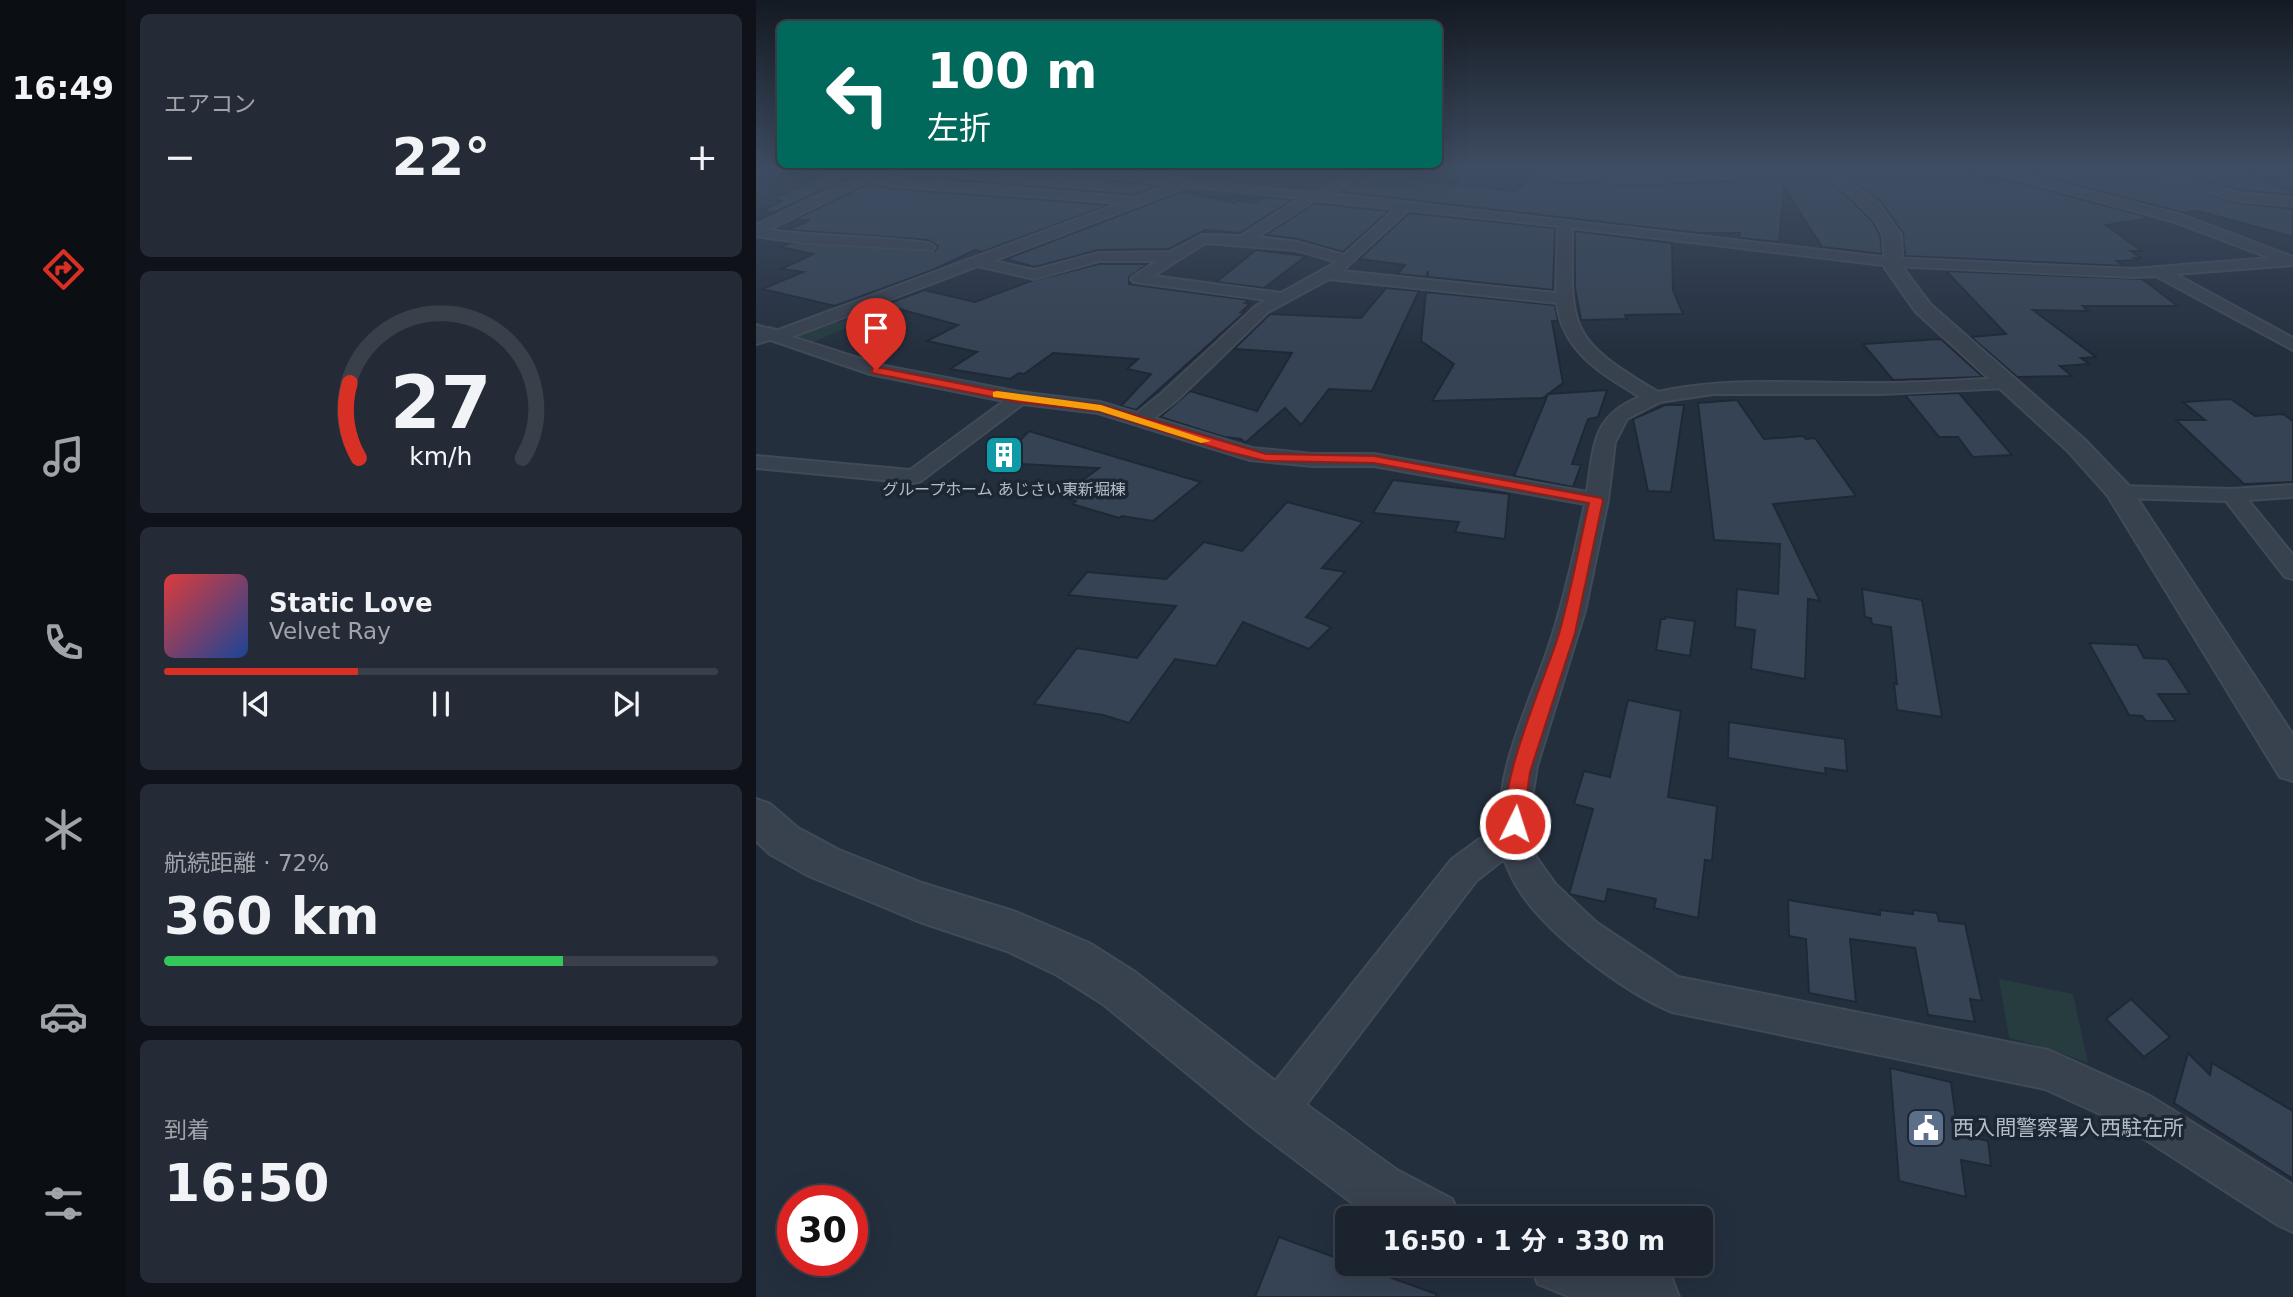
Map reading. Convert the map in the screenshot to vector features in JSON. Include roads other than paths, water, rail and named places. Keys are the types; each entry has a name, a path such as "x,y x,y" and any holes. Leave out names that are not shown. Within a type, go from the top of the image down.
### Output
{"street":[{"path":"756,231 824,240 879,240 928,247"},
{"path":"764,335 1056,231"},
{"path":"1244,240 1259,231"},
{"path":"1141,419 1169,397 1262,309 1327,274 1378,231"},
{"path":"1565,231 1565,299 1573,335 1609,370 1655,398"},
{"path":"1628,231 1891,262 2161,273 2292,262"},
{"path":"1891,231 1893,237 1891,262 1923,308 2076,445 2119,492 2293,766"},
{"path":"2221,231 2292,262"},
{"path":"1280,297 1139,279 1202,239 1297,246 1346,260"},
{"path":"975,261 1034,275 1098,257 1173,256"},
{"path":"2161,273 2293,345"},
{"path":"1327,274 1565,299"},
{"path":"764,335 876,370 1018,398 1101,408 1229,449 1266,457 1374,460 1597,500"},
{"path":"2007,383 1865,389 1748,387 1655,398 1630,407 1615,419 1607,435 1597,500 1567,633 1521,772 1514,807 1520,860 1533,882 1570,922 1624,967 1672,994 2048,1070 2134,1109 2293,1210"},
{"path":"756,462 914,477 1018,398"},
{"path":"2119,492 2232,495 2293,491"},
{"path":"2232,495 2292,569"},
{"path":"756,816 784,841 824,863 920,902 1016,933 1073,959 1119,988 1211,1059 1275,1113 1378,1189 1410,1206"},
{"path":"1275,1113 1464,870 1489,850 1517,840"},
{"path":"1591,1276 1650,1297"}],"place":[{"name":"グループホーム あじさい東新堀棟","path":"1004,455"},
{"name":"西入間警察署入西駐在所","path":"1926,1128"}]}
